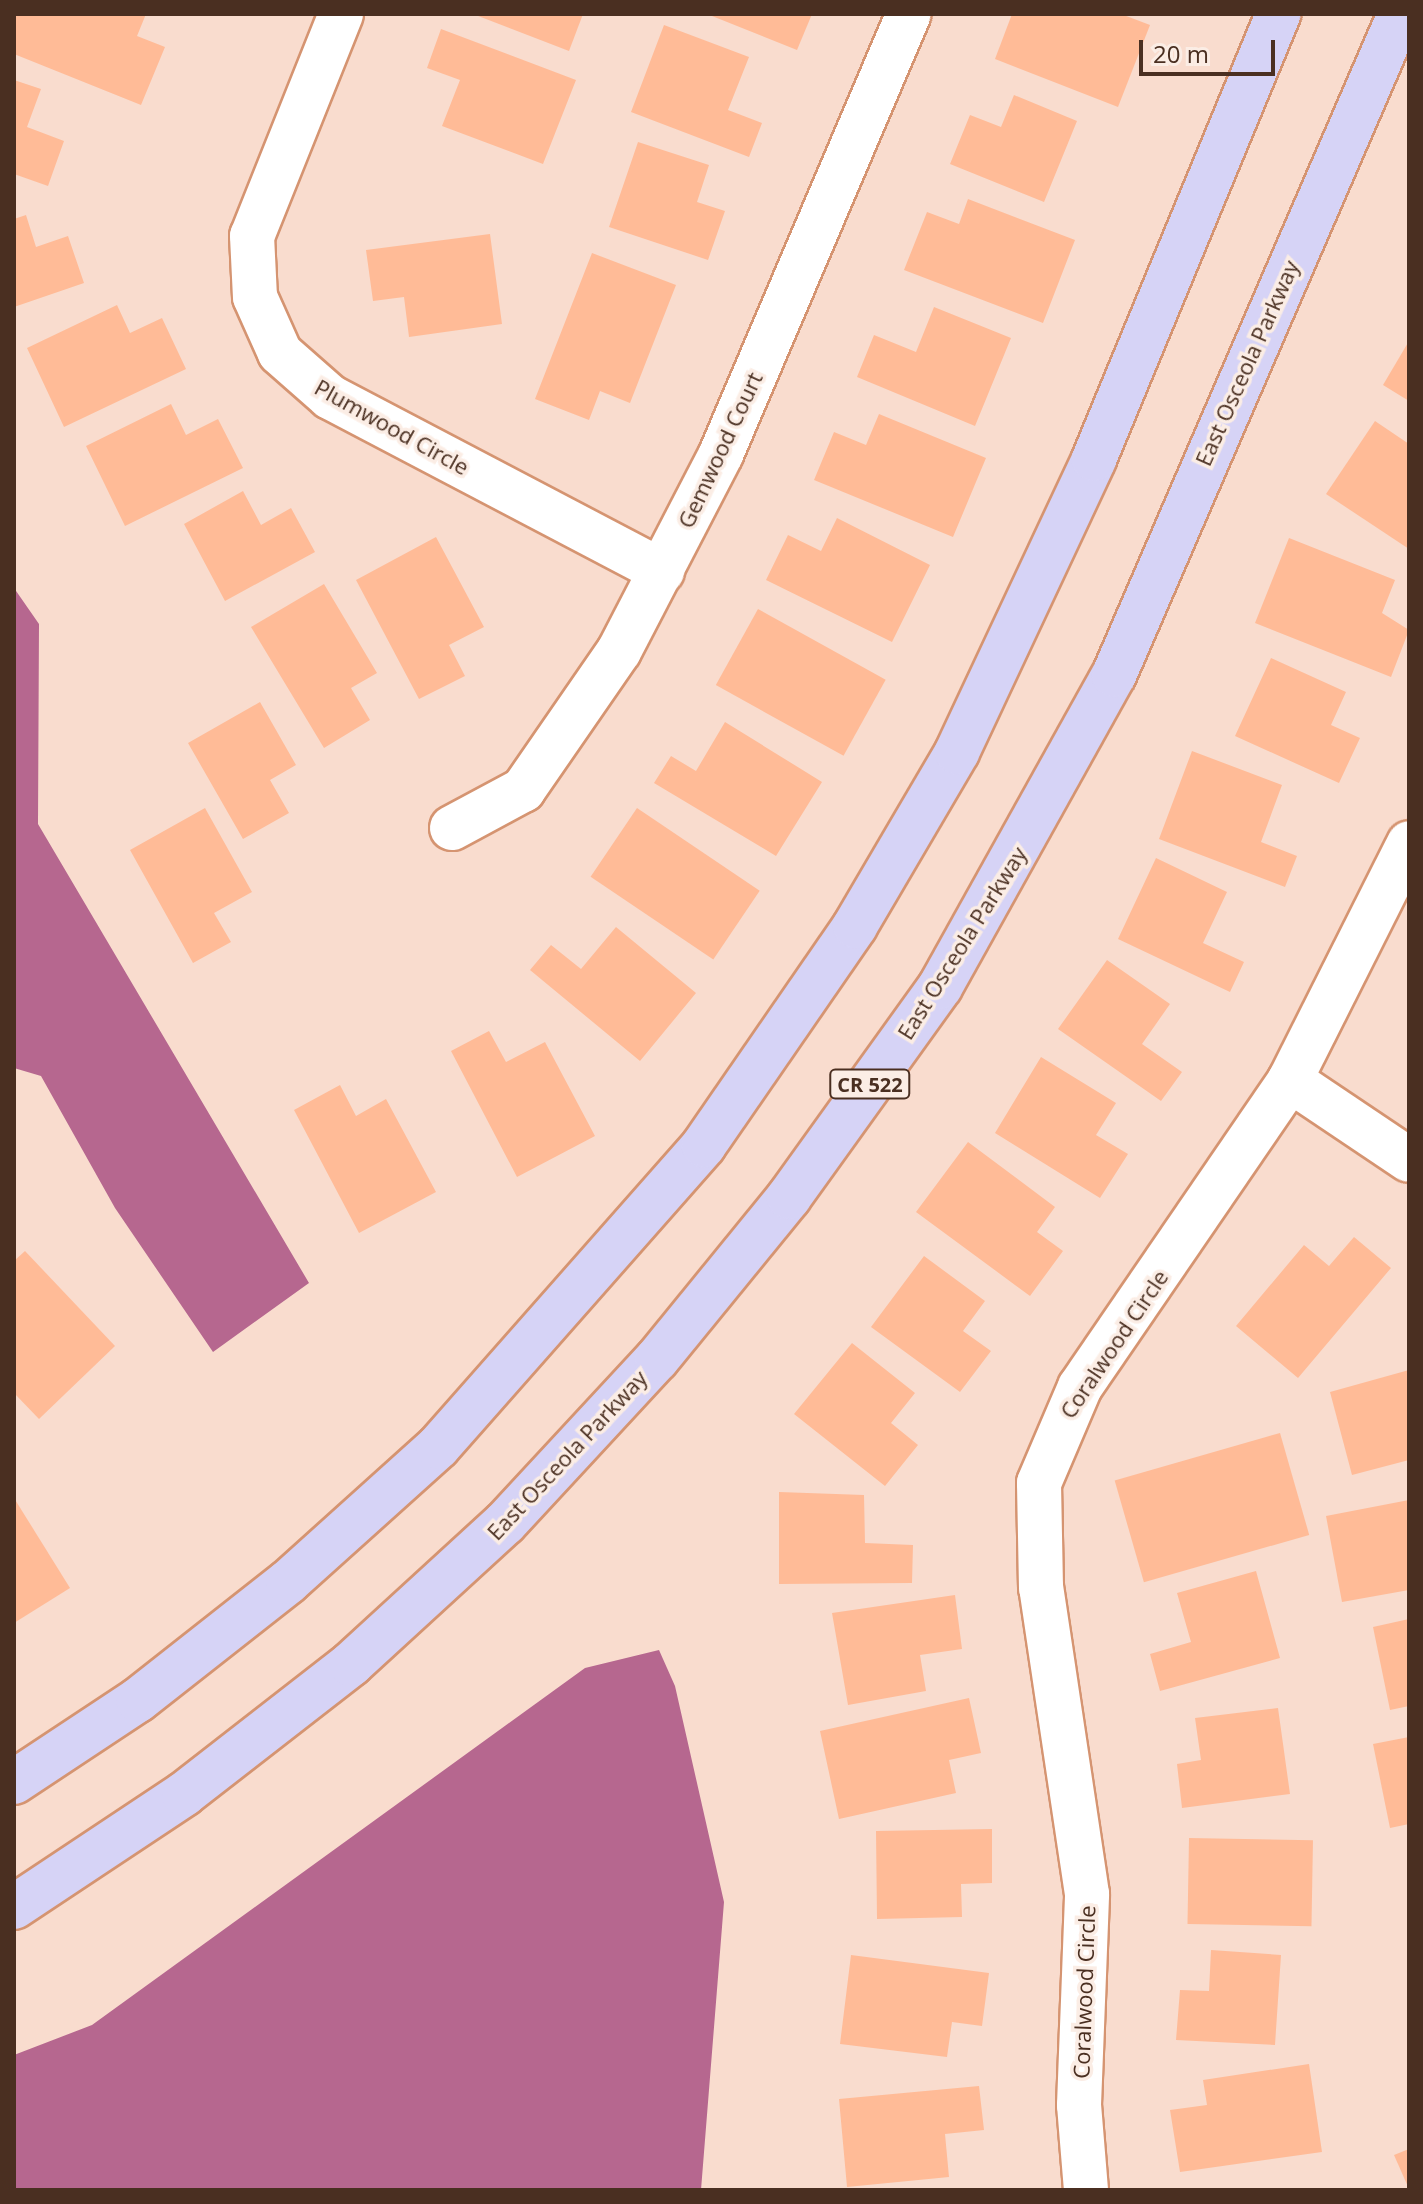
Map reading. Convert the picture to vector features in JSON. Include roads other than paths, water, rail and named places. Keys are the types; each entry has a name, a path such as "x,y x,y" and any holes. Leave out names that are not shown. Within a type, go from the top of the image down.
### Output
{"main road":[{"path":"14,1782 138,1700 288,1582 438,1447 704,1145 855,926 957,752 1094,459 1278,14"},
{"name":"East Osceola Parkway","path":"14,1907 184,1794 362,1654 505,1523 657,1359 789,1197 940,987 1107,688 1400,14"}],"street":[{"name":"Plumwood Circle","path":"341,14 254,222 255,297 280,353 330,397 662,571"},
{"name":"Gemwood Court","path":"452,828 500,807 543,768 662,571 721,454 909,14"},
{"name":"Coralwood Circle","path":"1086,2190 1079,2105 1087,1894 1038,1563 1039,1483 1080,1387 1290,1080 1409,843"},
{"path":"1290,1080 1409,1160"}]}
